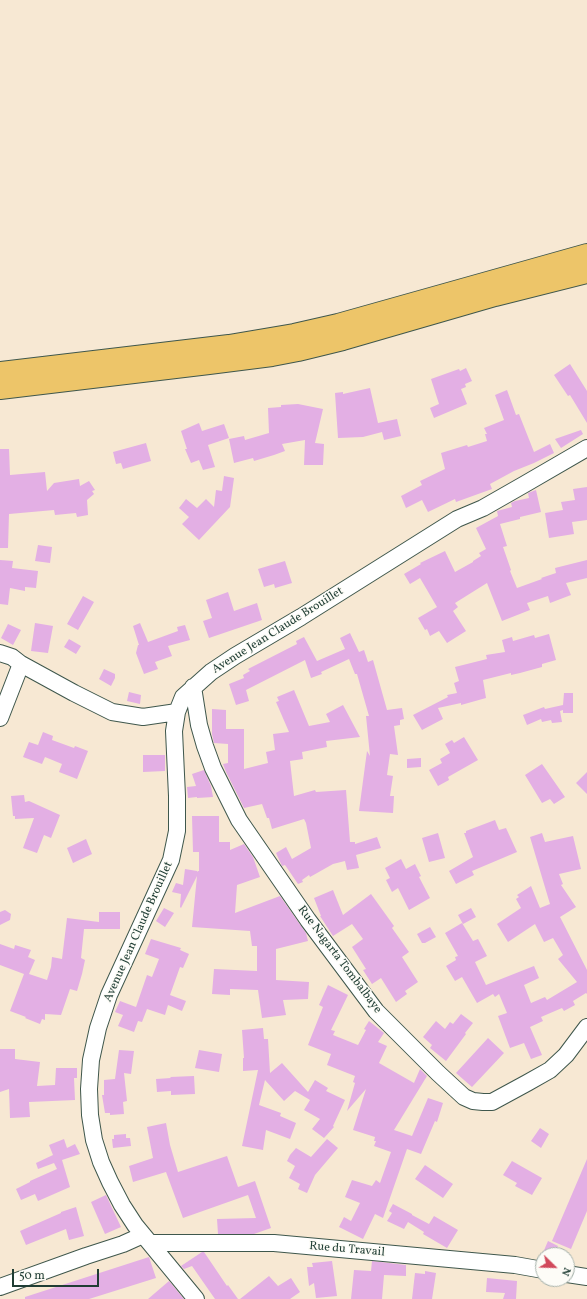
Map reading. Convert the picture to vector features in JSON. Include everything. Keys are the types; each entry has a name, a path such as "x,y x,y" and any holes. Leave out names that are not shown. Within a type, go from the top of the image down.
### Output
{"main road":[{"path":"0,372 229,345 294,334 338,324 587,254"},
{"path":"0,389 272,356 343,340 495,296 587,273"}],"street":[{"name":"Avenue Jean Claude Brouillet","path":"196,1299 146,1239 122,1205 100,1162 94,1140 90,1115 89,1089 90,1060 98,1028 109,995 171,860 177,832 174,731 177,712 183,697 211,672 235,656 307,613 457,519 482,508 587,448"},
{"path":"0,653 12,657 21,664 112,712 143,716 177,712"},
{"path":"0,718 21,664"},
{"name":"Rue Nagarta Tombalbaye","path":"193,687 199,725 205,746 213,768 239,820 308,920 376,1011 464,1097 473,1101 492,1102 550,1070 566,1055 587,1027"},
{"path":"0,1287 86,1256 123,1244 146,1239"},
{"name":"Rue du Travail","path":"146,1239 274,1243 535,1269"},
{"path":"575,1275 587,1277"}],"building":[{"path":"570,364 587,391 587,423 570,395 568,396 554,375"},
{"path":"466,368 472,381 465,384 466,387 461,389 467,404 434,418 430,408 439,404 431,379"},
{"path":"370,388 378,423 397,419 401,436 384,440 382,432 363,437 338,438 335,393 343,392 343,394"},
{"path":"507,390 516,415 519,414 534,452 550,444 554,453 514,471 490,484 492,489 456,502 455,499 428,512 422,500 406,508 401,496 422,485 420,481 445,469 441,453 487,441 485,434 487,434 484,428 504,420 495,395"},
{"path":"298,404 323,409 315,443 324,444 323,465 304,465 305,440 282,444 285,451 274,455 254,461 253,458 234,463 229,439 244,436 245,440 269,433 268,408 281,407 281,405"},
{"path":"199,423 202,431 224,424 229,438 208,445 215,467 203,470 199,460 191,463 185,449 187,449 181,431"},
{"path":"581,430 583,434 561,448 555,439"},
{"path":"146,443 151,461 123,469 121,463 116,464 113,452"},
{"path":"0,449 9,449 10,475 45,472 47,491 54,483 79,479 80,486 89,481 95,490 92,491 94,494 87,500 88,515 77,517 76,513 55,515 54,510 9,514 8,548 0,548"},
{"path":"224,476 234,478 230,507 199,540 182,524 189,517 179,508 186,499 197,508 206,499 214,507 216,490 222,491"},
{"path":"587,487 587,520 572,522 574,534 549,538 545,513 563,510 561,502 575,500 573,489"},
{"path":"536,490 541,512 500,524 507,546 503,547 517,588 556,573 555,568 587,560 587,578 566,583 571,595 550,603 548,596 527,603 530,610 502,621 487,583 455,603 458,607 453,611 466,631 447,643 439,631 430,636 427,629 425,630 418,618 437,607 420,578 410,584 404,574 421,564 420,563 445,551 455,572 473,562 481,556 479,553 486,549 476,528 498,516 497,511 512,507 511,503 515,501 529,498 528,493"},
{"path":"38,545 52,547 50,563 35,561"},
{"path":"0,560 13,561 12,568 38,571 36,588 25,587 25,591 10,588 8,605 0,604"},
{"path":"285,561 292,583 275,588 274,584 264,587 258,569"},
{"path":"228,592 234,611 257,603 262,620 209,638 203,621 212,618 206,600"},
{"path":"83,596 94,602 78,630 67,624"},
{"path":"35,623 53,626 48,653 31,651"},
{"path":"140,623 148,642 178,631 177,627 185,625 190,640 168,646 172,656 155,662 158,669 144,674 136,653 139,645 133,626"},
{"path":"8,624 21,630 13,645 1,638"},
{"path":"350,633 359,652 364,650 368,662 373,660 387,710 402,708 404,719 400,720 400,725 394,726 398,755 390,754 387,775 393,776 390,796 394,796 393,813 359,811 367,751 370,756 366,716 369,716 357,674 355,674 349,659 321,672 322,674 311,678 305,660 246,690 249,701 236,705 229,684 244,678 243,675 250,671 248,669 297,644 296,641 304,637 317,661 345,649 340,638"},
{"path":"549,634 556,660 542,664 542,667 483,680 486,698 461,705 461,703 438,708 443,719 422,730 413,715 448,697 447,695 457,693 454,683 459,681 455,667 487,659 486,655 505,652 502,640 512,637 513,641 534,635 535,638"},
{"path":"69,639 81,646 76,654 64,647"},
{"path":"104,669 115,674 115,678 111,686 99,679"},
{"path":"294,690 309,726 330,722 326,714 343,705 360,737 326,741 327,747 302,752 303,759 290,761 294,796 315,790 316,792 346,790 350,842 355,842 355,844 377,837 381,848 356,855 359,868 347,870 345,861 333,864 310,877 309,875 302,880 303,882 298,884 285,865 282,866 276,853 286,847 292,859 311,848 304,819 272,829 269,818 267,818 262,804 244,808 223,764 228,763 228,744 214,743 212,734 212,709 226,710 226,729 244,729 244,769 268,763 266,752 275,750 273,734 289,732 276,702 279,701 277,697"},
{"path":"129,692 141,695 140,704 127,701"},
{"path":"564,693 573,693 573,713 563,713 563,710 560,711 562,722 552,723 551,720 542,722 541,719 527,725 523,715 544,707 545,709 563,705"},
{"path":"43,732 53,736 52,740 74,748 75,746 88,751 77,779 59,772 62,764 45,757 42,764 23,757 29,742 38,745"},
{"path":"464,737 478,760 448,777 449,780 438,786 429,770 442,763 440,759 450,753 445,744 452,740 454,743"},
{"path":"143,755 165,755 165,771 143,772"},
{"path":"421,758 421,767 407,768 407,759"},
{"path":"542,764 565,797 554,804 550,799 542,803 525,775"},
{"path":"204,770 211,786 213,797 188,798 187,787 196,786 192,774"},
{"path":"587,772 587,794 576,783"},
{"path":"24,795 25,802 29,801 60,815 51,838 44,835 37,853 23,848 34,818 15,819 15,816 13,816 11,796"},
{"path":"192,816 219,816 219,842 230,842 230,850 244,844 253,857 260,877 237,885 235,913 280,896 306,933 308,941 276,949 276,980 309,982 308,999 283,1000 286,1015 262,1018 258,990 230,989 230,995 212,994 214,969 257,971 257,946 252,946 250,931 192,927 197,876 181,908 181,894 172,892 176,883 183,885 185,869 197,872 199,871 199,852 193,852"},
{"path":"495,820 499,830 506,828 517,852 472,871 474,875 456,884 449,871 473,857 464,833"},
{"path":"438,833 445,858 429,862 422,838"},
{"path":"542,833 545,842 573,836 581,869 559,874 563,884 561,885 576,907 560,917 587,970 587,994 586,993 573,1001 575,1005 564,1011 562,1008 541,1017 543,1021 530,1027 542,1055 531,1059 524,1043 510,1048 498,1016 507,1013 499,994 495,997 493,994 477,1003 462,977 455,981 446,966 456,960 455,957 458,956 445,933 462,923 473,941 478,939 487,956 475,962 486,985 534,966 539,978 524,985 531,1003 545,997 547,1000 577,982 558,959 563,955 553,938 544,942 535,924 508,942 497,924 521,908 516,899 519,897 517,895 531,886 540,908 550,904 530,837"},
{"path":"86,839 92,854 73,863 67,848"},
{"path":"401,859 406,869 415,864 421,876 419,877 430,898 409,910 398,888 392,892 386,880 390,878 385,868"},
{"path":"333,890 343,915 371,894 394,926 392,928 409,952 402,957 418,982 405,991 407,994 396,1002 381,978 372,984 363,970 366,969 352,947 363,939 352,924 333,936 320,916 314,898"},
{"path":"164,908 174,913 165,927 156,921"},
{"path":"471,908 476,917 463,924 458,915"},
{"path":"5,910 11,914 10,920 0,925 0,912"},
{"path":"99,912 120,912 120,929 84,929 81,958 85,960 82,974 77,991 70,989 61,1015 45,1014 45,1020 42,1019 40,1024 10,1011 24,974 0,965 0,944 14,949 15,945 31,950 28,957 35,960 29,974 47,980 52,957 62,959 67,918 99,922"},
{"path":"430,927 436,937 422,943 417,934"},
{"path":"151,939 181,948 180,950 189,954 183,968 180,967 170,995 186,1001 182,1011 168,1005 165,1015 147,1009 142,1022 138,1021 134,1032 118,1026 123,1015 115,1012 120,1001 136,1007 147,975 152,977 159,959 145,954"},
{"path":"328,985 348,995 331,1030 335,1031 333,1035 358,1045 366,1030 364,1029 369,1021 384,1033 378,1042 387,1046 379,1063 414,1083 420,1069 427,1076 394,1130 412,1136 428,1098 443,1103 437,1122 435,1121 421,1154 407,1149 383,1218 375,1214 363,1239 339,1227 344,1217 351,1221 360,1203 345,1197 352,1180 372,1186 376,1180 380,1183 391,1152 374,1146 376,1141 374,1141 375,1137 353,1130 366,1089 347,1111 355,1083 353,1082 355,1076 327,1065 331,1054 308,1045 323,1007 319,1005"},
{"path":"461,1014 473,1023 446,1061 430,1048 432,1045 423,1037 436,1021 445,1029 450,1022 453,1024"},
{"path":"263,1028 264,1039 268,1039 270,1073 282,1063 308,1092 315,1080 328,1088 326,1091 345,1100 333,1126 334,1127 324,1138 312,1129 320,1119 304,1110 310,1100 295,1091 284,1101 265,1080 259,1105 281,1113 280,1116 296,1123 290,1139 266,1130 263,1150 242,1146 258,1070 243,1071 244,1058 242,1030"},
{"path":"488,1038 504,1053 472,1087 456,1073"},
{"path":"0,1049 15,1049 15,1059 40,1062 37,1086 55,1085 56,1068 77,1068 77,1078 74,1078 75,1100 29,1102 30,1117 10,1118 9,1089 0,1092"},
{"path":"119,1050 134,1051 131,1074 124,1073 127,1101 123,1102 124,1114 110,1115 110,1113 105,1113 102,1095 104,1095 104,1080 115,1079"},
{"path":"199,1050 222,1054 219,1072 195,1068"},
{"path":"194,1076 195,1094 171,1095 171,1091 157,1092 156,1079"},
{"path":"166,1123 170,1145 178,1172 227,1156 238,1187 255,1181 271,1228 254,1234 218,1234 217,1219 256,1218 248,1195 183,1218 166,1172 133,1182 129,1166 153,1158 147,1127"},
{"path":"540,1128 549,1134 541,1148 531,1141"},
{"path":"126,1134 126,1138 130,1138 131,1146 113,1148 112,1139 114,1139 114,1135"},
{"path":"64,1139 67,1148 75,1144 80,1154 62,1160 70,1187 38,1201 35,1194 21,1200 16,1189 57,1169 54,1163 38,1169 36,1163 53,1155 49,1145"},
{"path":"327,1139 338,1148 315,1175 307,1193 298,1189 300,1184 289,1178 295,1166 287,1161 290,1155 296,1148 311,1157"},
{"path":"587,1159 587,1211 572,1247 566,1247 552,1241"},
{"path":"512,1161 542,1178 532,1195 515,1186 517,1183 503,1175"},
{"path":"425,1165 453,1184 443,1198 415,1179"},
{"path":"106,1195 121,1227 105,1234 91,1202"},
{"path":"393,1204 429,1224 434,1216 458,1230 447,1248 423,1234 424,1232 408,1222 404,1229 387,1221 392,1213 389,1211"},
{"path":"76,1207 84,1236 69,1240 66,1229 26,1245 20,1231 61,1212"},
{"path":"548,1241 558,1246 558,1247 545,1247"},
{"path":"204,1252 227,1286 228,1285 238,1299 215,1299 192,1266 184,1269 181,1266"},
{"path":"149,1257 156,1278 89,1299 25,1299 25,1297"},
{"path":"332,1261 337,1296 316,1298 314,1283 309,1286 307,1267 313,1267 312,1263"},
{"path":"372,1261 406,1265 406,1276 384,1275 382,1299 351,1299 354,1270 371,1271"},
{"path":"425,1271 436,1273 432,1299 412,1299 415,1273 425,1274"},
{"path":"269,1276 278,1286 291,1278 300,1292 290,1299 240,1299"},
{"path":"487,1278 517,1281 516,1299 503,1299 505,1293 486,1292"},
{"path":"169,1281 184,1299 148,1299"}]}
